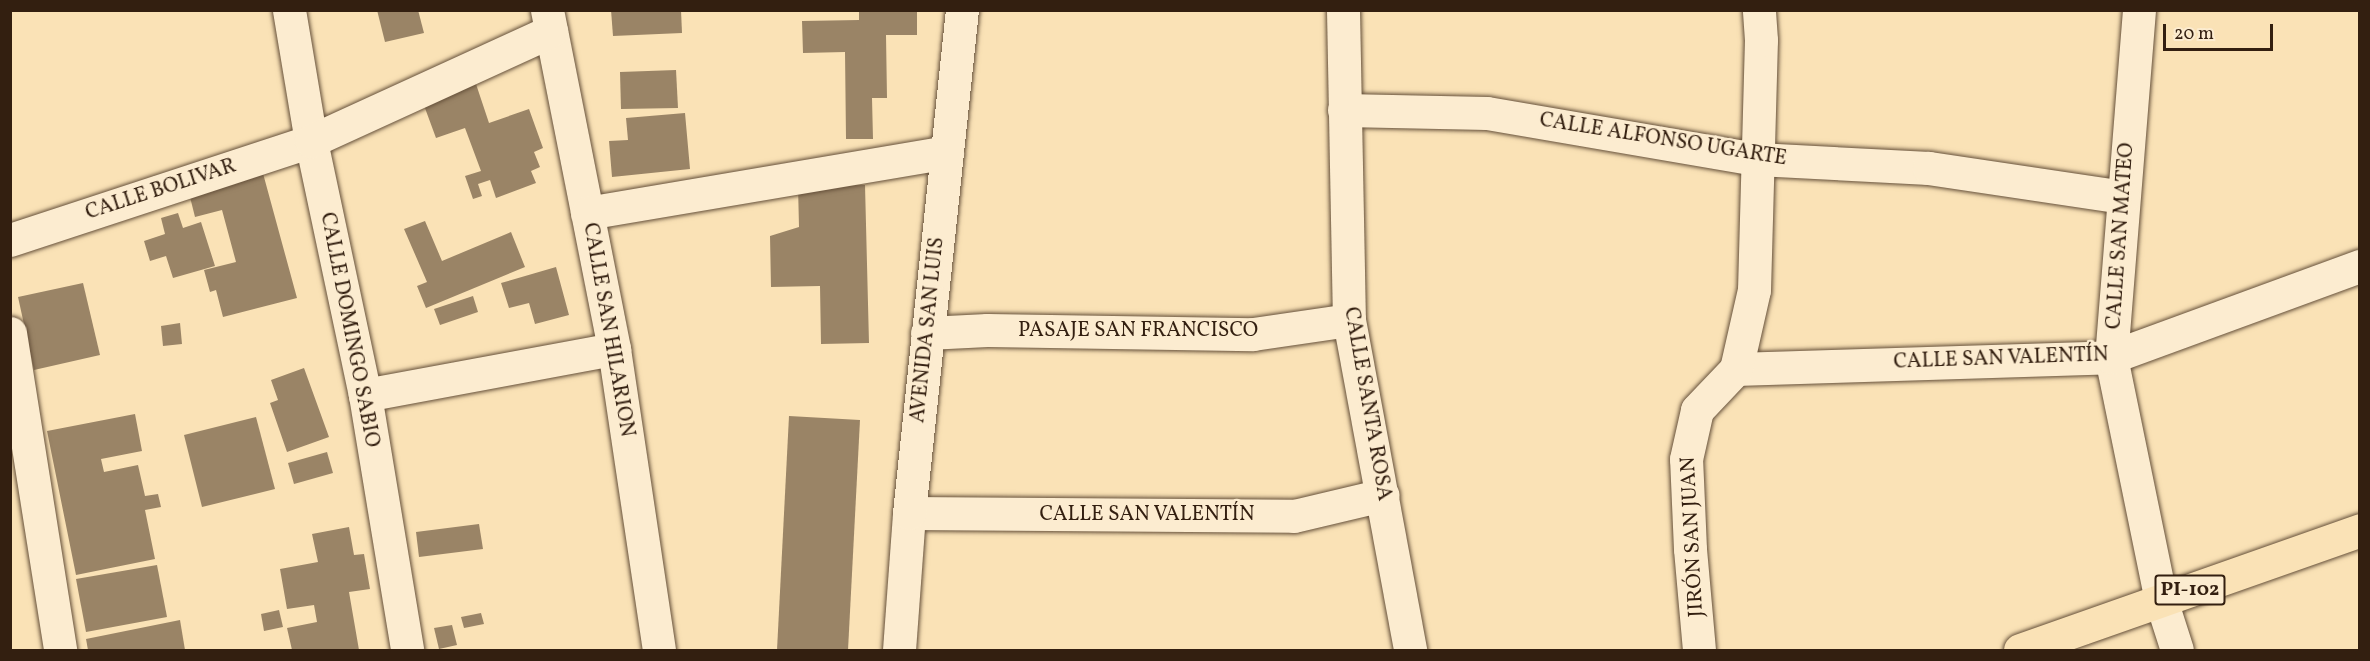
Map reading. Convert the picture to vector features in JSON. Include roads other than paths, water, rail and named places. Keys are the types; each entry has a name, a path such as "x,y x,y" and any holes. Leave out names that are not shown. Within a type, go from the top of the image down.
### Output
{"main road":[{"name":"PI-102","path":"2020,651 2360,530"}],"street":[{"name":"CALLE DOMINGO SABIO","path":"289,10 310,141 365,395 407,651"},
{"name":"AVENIDA SAN LUIS","path":"900,651 909,513 963,10"},
{"name":"CALLE SANTA ROSA","path":"1343,10 1349,320 1410,651"},
{"path":"1736,369 1754,290 1761,40 1759,10"},
{"name":"CALLE SAN MATEO","path":"2139,10 2111,357 2161,600 2176,651"},
{"name":"CALLE BOLIVAR","path":"10,240 310,141 549,21"},
{"name":"CALLE SAN HILARION","path":"549,21 614,349 660,651"},
{"name":"CALLE ALFONSO UGARTE","path":"1344,111 1486,113 1757,159 1929,168 2123,197"},
{"path":"587,213 947,152"},
{"name":"CALLE SAN VALENTÍN","path":"1736,369 2111,357 2360,266"},
{"name":"PASAJE SAN FRANCISCO","path":"927,333 987,330 1253,334 1349,320"},
{"path":"10,333 60,651"},
{"path":"365,395 614,349"},
{"name":"JIRÓN SAN JUAN","path":"1699,651 1689,549 1686,459 1697,410 1736,369"},
{"name":"CALLE SAN VALENTÍN","path":"909,513 1294,516 1383,495"}]}
